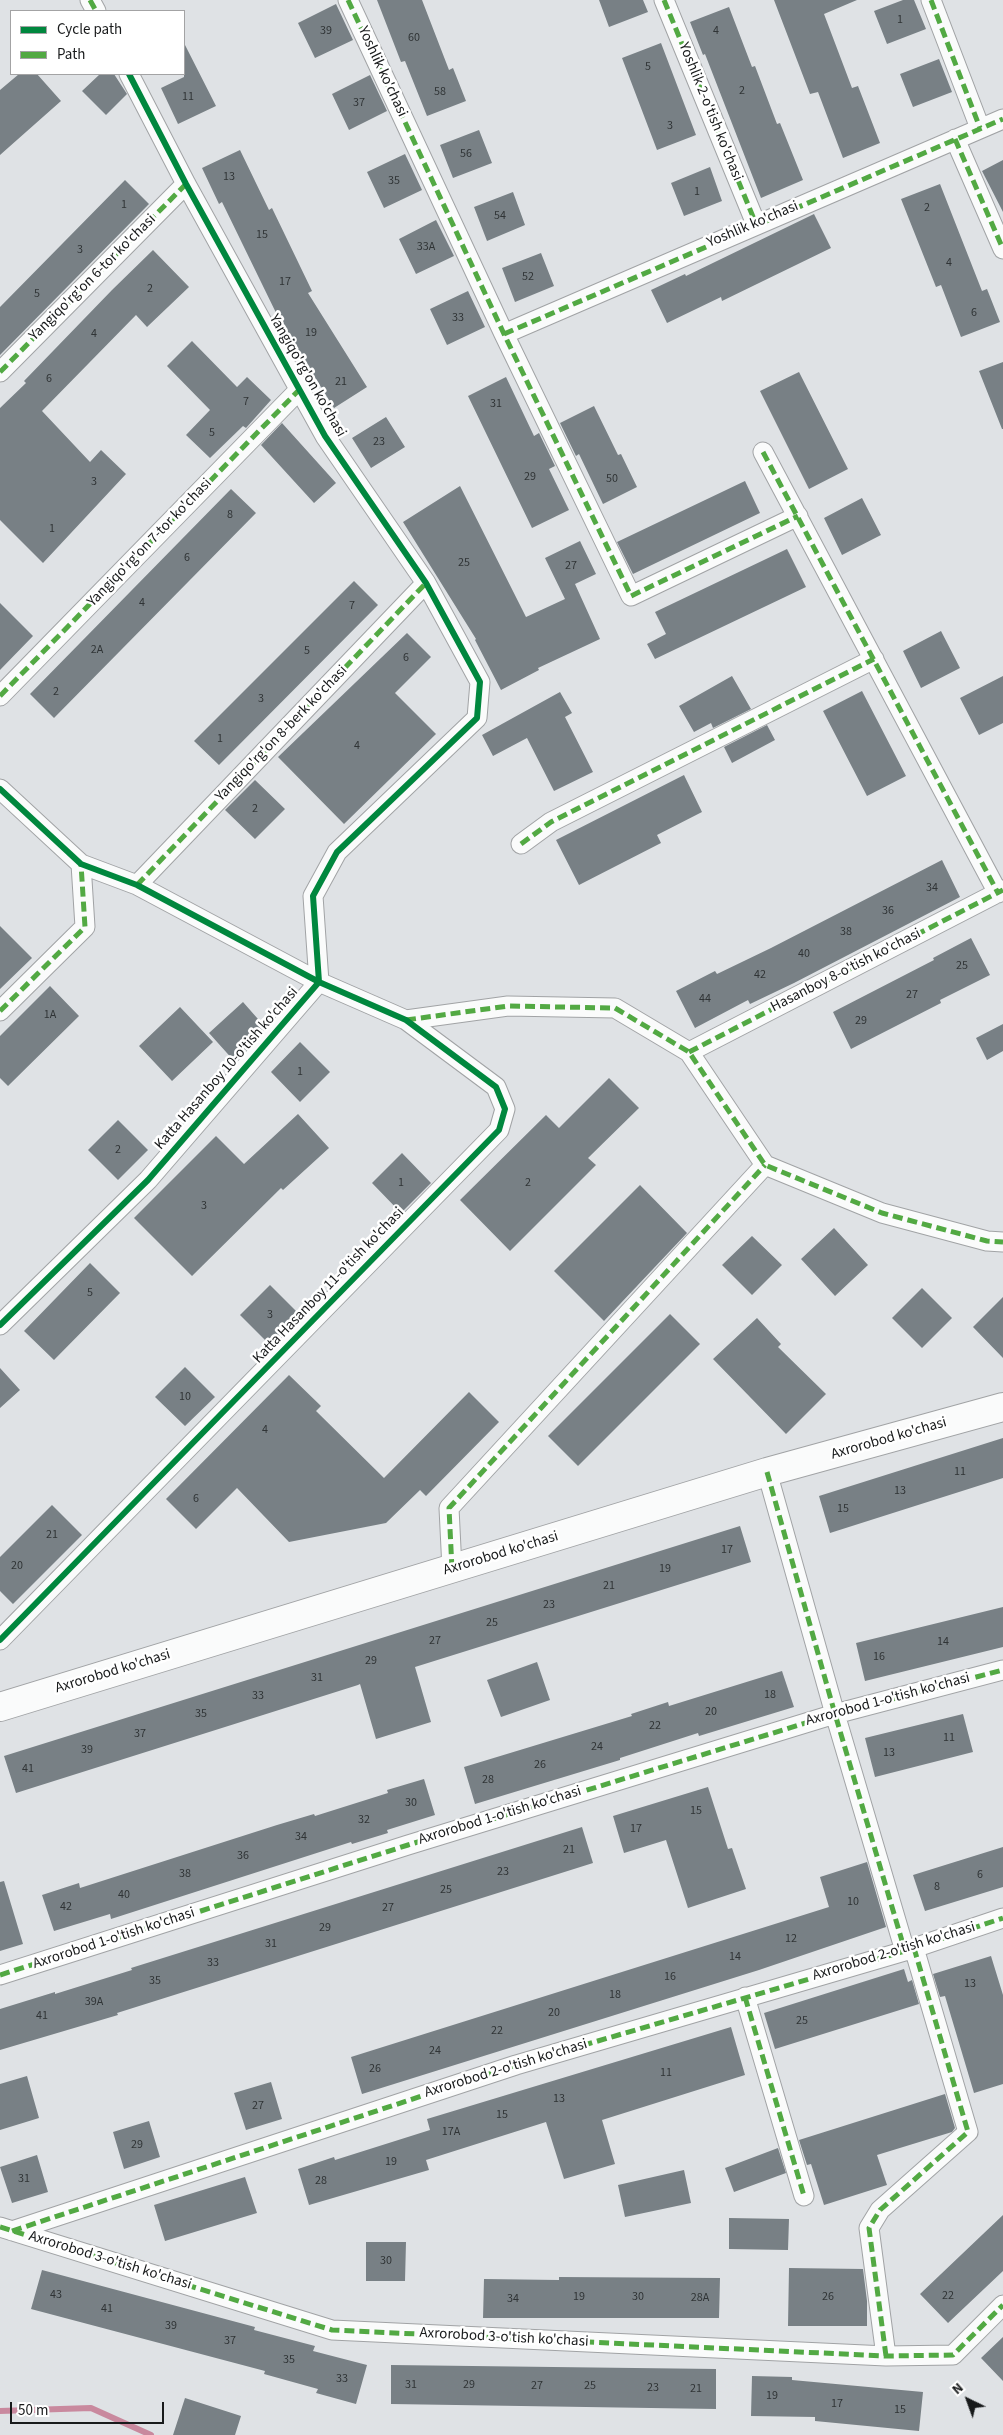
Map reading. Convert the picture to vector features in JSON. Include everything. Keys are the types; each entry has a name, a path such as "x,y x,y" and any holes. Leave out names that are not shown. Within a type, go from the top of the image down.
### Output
{"street":[{"name":"Yoshlik ko'chasi","path":"348,0 504,334 631,596 798,516"},
{"name":"Yoshlik 2-o'tish ko'chasi","path":"664,0 756,224"},
{"path":"931,0 980,128"},
{"name":"Yangiqo'rg'on ko'chasi","path":"130,75 186,184 325,436 426,583 480,682"},
{"name":"Yoshlik ko'chasi","path":"504,334 1003,119"},
{"path":"955,139 1003,249"},
{"name":"Yangiqo'rg'on 6-tor ko'chasi","path":"0,372 186,184"},
{"name":"Yangiqo'rg'on 7-tor ko'chasi","path":"0,696 299,390"},
{"path":"763,452 1000,891"},
{"name":"Yangiqo'rg'on 8-berk ko'chasi","path":"137,884 426,583"},
{"path":"521,844 551,822 874,659"},
{"name":"Katta Hasanboy 10-o'tish ko'chasi","path":"0,1325 148,1180 319,982 312,896 337,852 477,718 480,682"},
{"path":"0,789 81,864 85,927 0,1011"},
{"name":"Katta Hasanboy 11-o'tish ko'chasi","path":"0,1640 499,1130 505,1109 496,1087 406,1020 319,982 137,884 81,864"},
{"name":"Hasanboy 8-o'tish ko'chasi","path":"689,1052 1000,891"},
{"path":"406,1020 508,1006 616,1008 689,1052 765,1165 882,1213 987,1241 1003,1242"},
{"path":"452,1569 449,1508 765,1165"},
{"name":"Axrorobod ko'chasi","path":"0,1707 767,1472 1003,1407"},
{"path":"767,1472 835,1714 968,2132 880,2210 869,2228 886,2356"},
{"name":"Axrorobod 1-o'tish ko'chasi","path":"0,1975 408,1844 835,1714 1003,1670"},
{"name":"Axrorobod 2-o'tish ko'chasi","path":"6,2229 516,2064 910,1950 1003,1918"},
{"path":"744,1998 804,2196"},
{"name":"Axrorobod 3-o'tish ko'chasi","path":"6,2229 332,2330 886,2356 953,2354 1003,2305"}],"building":[{"path":"377,0 422,0 449,70 453,68 466,101 427,116 405,61 401,62"},
{"path":"599,0 643,0 648,12 609,27"},
{"path":"774,0 857,0 824,14 852,88 858,86 880,143 843,158 818,92 810,94"},
{"path":"903,0 914,0 926,29 887,44 874,11"},
{"path":"336,4 353,40 315,58 298,23"},
{"path":"729,7 752,67 755,66 777,124 780,123 803,180 761,198 705,54 703,55 690,22"},
{"path":"661,43 696,135 657,150 622,58"},
{"path":"185,45 216,106 178,124 161,88 184,77"},
{"path":"939,59 952,92 913,107 900,74"},
{"path":"18,75 38,75 61,101 0,155 0,90"},
{"path":"99,75 115,75 127,94 106,115 82,91"},
{"path":"370,75 387,111 349,130 332,94"},
{"path":"479,130 492,163 453,178 440,145"},
{"path":"240,150 269,210 272,208 312,291 308,293 367,387 334,408 280,321 222,202 219,204 202,168"},
{"path":"405,154 422,190 384,208 367,172"},
{"path":"1003,160 1003,212 982,171"},
{"path":"710,167 722,201 684,216 671,183"},
{"path":"125,180 149,204 0,355 0,307"},
{"path":"940,184 982,291 987,289 1000,322 961,337 941,285 936,287 901,199"},
{"path":"513,192 525,225 487,241 474,207"},
{"path":"814,214 831,248 722,301 721,297 667,323 651,290 685,274 686,276"},
{"path":"436,220 454,256 416,274 399,239"},
{"path":"153,250 189,287 147,327 136,315 42,411 90,462 101,450 126,474 43,563 0,520 0,408 26,383 24,381 112,290"},
{"path":"541,253 554,286 515,302 502,268"},
{"path":"468,291 485,327 447,345 430,309"},
{"path":"192,341 237,387 247,377 271,400 246,428 243,426 210,458 186,435 210,410 167,366"},
{"path":"1003,362 1003,429 1002,429 979,371"},
{"path":"799,372 848,469 809,489 760,391"},
{"path":"506,377 534,436 539,433 555,466 549,469 569,510 532,528 468,396"},
{"path":"594,406 618,455 621,454 637,487 603,504 579,454 576,456 560,423"},
{"path":"386,417 405,447 371,468 352,438"},
{"path":"282,423 336,483 314,503 261,445"},
{"path":"745,481 760,513 633,574 617,542"},
{"path":"460,486 526,617 565,599 545,558 580,541 596,574 575,584 600,639 538,668 539,670 501,690 476,639 403,522"},
{"path":"231,489 256,513 54,718 30,694"},
{"path":"862,498 881,535 842,555 824,518"},
{"path":"787,549 806,587 655,659 647,644 666,634 655,612"},
{"path":"354,581 378,605 219,765 194,741"},
{"path":"0,603 33,636 0,670"},
{"path":"941,631 960,668 921,688 903,651"},
{"path":"407,633 431,657 395,693 436,734 344,824 278,757"},
{"path":"732,676 751,709 713,728 711,723 694,732 679,706"},
{"path":"1003,676 1003,723 979,735 960,698"},
{"path":"862,691 906,776 867,796 823,711"},
{"path":"560,692 572,713 565,717 593,772 554,791 527,738 493,756 482,735"},
{"path":"767,725 775,740 732,763 724,747"},
{"path":"684,775 702,812 657,835 661,843 579,885 556,840"},
{"path":"255,780 285,809 255,839 225,810"},
{"path":"942,860 960,897 794,983 750,1004 748,1000 695,1028 676,991 715,971 717,974 771,948"},
{"path":"0,926 32,958 0,989"},
{"path":"971,938 990,975 940,1000 941,1003 851,1049 833,1012 934,960 933,958"},
{"path":"50,986 79,1016 8,1086 0,1078 0,1036"},
{"path":"243,1002 265,1027 235,1062 209,1033"},
{"path":"180,1007 213,1042 172,1081 139,1046"},
{"path":"1003,1024 1003,1051 987,1060 976,1038"},
{"path":"300,1042 330,1072 300,1102 271,1072"},
{"path":"609,1078 639,1108 588,1158 596,1165 510,1251 460,1200 546,1115 559,1128"},
{"path":"298,1114 329,1148 283,1190 281,1188 192,1276 134,1218 216,1136 244,1164"},
{"path":"118,1120 148,1150 118,1180 88,1150"},
{"path":"402,1153 431,1183 401,1213 372,1183"},
{"path":"640,1185 687,1233 604,1321 554,1271"},
{"path":"834,1228 868,1265 835,1296 801,1259"},
{"path":"752,1236 782,1265 752,1295 722,1265"},
{"path":"90,1263 120,1293 54,1360 24,1331"},
{"path":"270,1285 300,1315 270,1345 240,1315"},
{"path":"922,1288 952,1318 922,1348 892,1318"},
{"path":"1003,1297 1003,1358 973,1327"},
{"path":"670,1314 700,1344 578,1466 548,1436"},
{"path":"757,1318 781,1344 778,1347 826,1394 786,1434 713,1359"},
{"path":"185,1367 215,1397 185,1426 155,1397"},
{"path":"0,1368 20,1390 0,1408"},
{"path":"289,1375 321,1406 316,1411 384,1478 469,1392 499,1422 426,1496 420,1490 386,1523 289,1542 237,1488 196,1529 166,1499"},
{"path":"1003,1438 1003,1478 830,1533 819,1496"},
{"path":"52,1505 82,1535 13,1604 0,1591 0,1557"},
{"path":"740,1526 751,1562 415,1667 431,1722 376,1739 360,1684 16,1793 4,1756"},
{"path":"1003,1607 1003,1647 865,1681 856,1643"},
{"path":"537,1662 550,1700 501,1717 487,1680"},
{"path":"782,1671 794,1707 699,1736 698,1733 620,1758 620,1760 475,1804 464,1767 632,1716 631,1714 668,1702 669,1706"},
{"path":"963,1714 973,1752 875,1777 865,1738"},
{"path":"424,1779 435,1815 387,1830 388,1833 352,1844 351,1842 111,1919 110,1914 54,1931 42,1895 79,1883 80,1888 277,1825 314,1814 315,1816 388,1793 387,1790"},
{"path":"708,1787 728,1849 732,1848 746,1889 688,1908 666,1840 624,1853 613,1816"},
{"path":"582,1827 593,1863 117,2013 118,2015 0,2050 0,2009 132,1970 131,1968"},
{"path":"1003,1847 1003,1887 925,1911 913,1875"},
{"path":"867,1862 886,1927 759,1970 362,2094 351,2057 829,1907 820,1877"},
{"path":"4,1881 23,1944 0,1951 0,1882"},
{"path":"991,1956 1003,1995 1003,2084 974,2093 945,1996 940,1997 933,1974"},
{"path":"904,1969 908,1982 912,1980 919,2004 775,2049 764,2013"},
{"path":"731,2027 745,2075 602,2120 615,2164 564,2179 546,2122 426,2160 429,2170 309,2205 298,2169 334,2157 335,2160 430,2130 427,2119"},
{"path":"27,2076 39,2118 0,2130 0,2084"},
{"path":"271,2082 282,2119 246,2130 234,2093"},
{"path":"945,2094 955,2128 952,2132 877,2155 887,2185 824,2205 811,2164 807,2165 799,2140"},
{"path":"149,2121 160,2157 124,2169 113,2132"},
{"path":"778,2148 786,2173 734,2192 725,2168"},
{"path":"37,2155 48,2192 12,2203 0,2167"},
{"path":"684,2170 691,2203 625,2217 618,2185"},
{"path":"245,2177 257,2213 165,2241 154,2205"},
{"path":"1003,2215 1003,2271 948,2323 920,2294"},
{"path":"729,2218 789,2219 788,2250 729,2249"},
{"path":"366,2242 406,2242 405,2281 366,2281"},
{"path":"789,2268 863,2269 867,2301 867,2326 788,2326"},
{"path":"42,2270 255,2327 254,2330 315,2346 313,2351 367,2365 356,2404 316,2393 318,2389 264,2374 265,2371 31,2309"},
{"path":"559,2277 720,2278 719,2318 483,2318 484,2279 559,2280"},
{"path":"1003,2337 1003,2381 981,2358"},
{"path":"391,2365 716,2369 716,2409 391,2404"},
{"path":"752,2376 792,2377 792,2380 923,2392 919,2431 815,2421 815,2417 751,2416"},
{"path":"185,2398 241,2416 235,2435 173,2435"}],"waterway":[{"path":"0,2411 91,2408 151,2435"}],"marked path":[{"path":"90,0 95,10"},
{"path":"348,0 504,334 631,596 798,516"},
{"path":"664,0 756,224"},
{"path":"931,0 980,128"},
{"path":"504,334 1003,119"},
{"path":"955,139 1003,249"},
{"path":"0,372 186,184"},
{"path":"0,696 299,390"},
{"path":"763,452 998,893"},
{"path":"137,885 426,583"},
{"path":"521,844 551,822 874,659"},
{"path":"0,1011 85,927 81,864"},
{"path":"689,1052 1003,890"},
{"path":"406,1020 508,1006 615,1008 689,1052 765,1165 882,1213 987,1241 1003,1242"},
{"path":"452,1569 449,1508 765,1165"},
{"path":"767,1472 835,1714 905,1951"},
{"path":"0,1975 408,1845 835,1714 1003,1670"},
{"path":"12,2231 516,2065 905,1951 1003,1918"},
{"path":"886,2356 869,2228 880,2210 968,2132 914,1948"},
{"path":"745,1997 804,2196"},
{"path":"0,2227 332,2330 886,2356 953,2355 1003,2305"}],"cycle path":[{"path":"0,1325 148,1180 319,982 313,896 337,852 477,718 480,682 426,583 325,436 186,184 130,75"},
{"path":"0,789 81,864 137,885 319,982 406,1020 496,1087 505,1109 499,1130 0,1640"}]}
